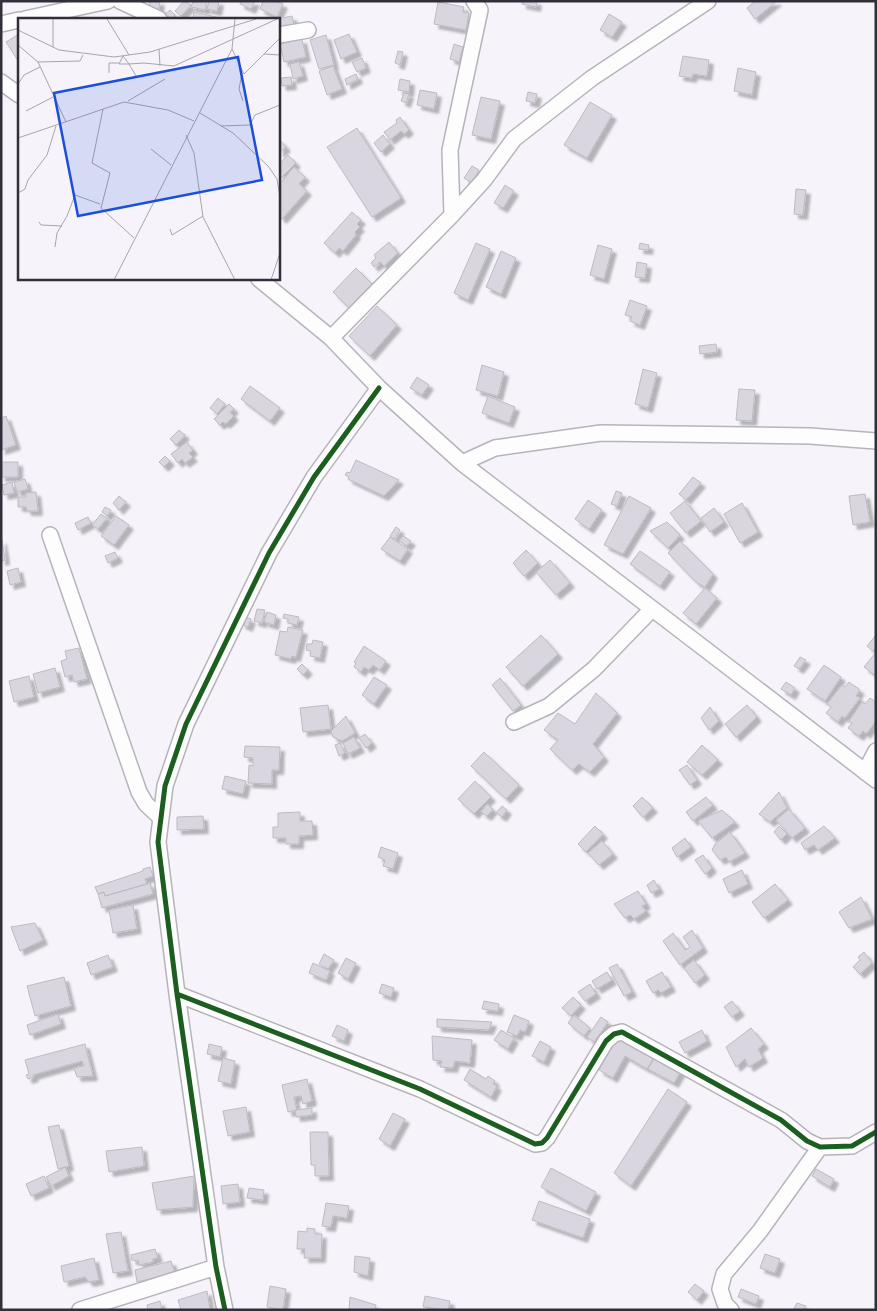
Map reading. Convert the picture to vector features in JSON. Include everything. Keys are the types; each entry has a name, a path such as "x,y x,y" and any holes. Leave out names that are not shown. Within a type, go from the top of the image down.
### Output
{"street":[{"path":"30,18 108,1"},
{"path":"120,1 157,18"},
{"path":"452,215 450,150 480,10 474,1"},
{"path":"331,338 452,215 484,180 514,139 592,78 708,1"},
{"path":"1,24 18,20"},
{"path":"280,35 308,30"},
{"path":"1,82 18,94"},
{"path":"260,280 331,338 379,388 462,463 870,776 876,751"},
{"path":"225,1310 216,1267 177,994 158,842 165,786 186,724 269,553 314,477 379,388"},
{"path":"462,463 495,448 601,433 810,436 876,441"},
{"path":"50,535 139,792 146,804 161,818"},
{"path":"514,722 549,706 594,669 652,609"},
{"path":"177,994 420,1089 535,1144 542,1143 547,1138 606,1041 614,1034 622,1032 781,1120 808,1141 820,1147 852,1146 876,1132"},
{"path":"731,1310 725,1304 720,1289 724,1274 760,1231 820,1147"},
{"path":"80,1310 216,1267"}],"building":[{"path":"150,1 160,1 158,14 149,9"},
{"path":"184,1 191,5 181,16 175,11"},
{"path":"193,1 207,1 205,10 191,7"},
{"path":"209,1 219,1 217,11 207,9"},
{"path":"241,1 255,1 251,9 240,4"},
{"path":"263,1 276,1 283,4 277,17 260,9"},
{"path":"522,1 537,1 536,7 522,4"},
{"path":"755,1 777,1 755,19 747,8"},
{"path":"438,2 464,7 463,12 469,13 466,30 434,24"},
{"path":"170,10 175,15 172,18 164,15"},
{"path":"194,12 221,18 193,18"},
{"path":"609,14 622,22 612,37 600,30"},
{"path":"292,16 295,28 281,32 280,19"},
{"path":"349,34 357,52 341,59 334,40"},
{"path":"18,35 18,60 6,42"},
{"path":"326,35 334,65 319,69 310,40"},
{"path":"302,39 306,57 284,62 280,44"},
{"path":"454,44 463,47 459,62 450,59"},
{"path":"398,51 403,52 400,65 395,63"},
{"path":"683,56 709,60 707,76 693,74 692,78 679,76"},
{"path":"362,58 366,68 357,72 352,62"},
{"path":"299,62 303,76 293,79 290,64"},
{"path":"333,66 342,89 327,95 319,71"},
{"path":"738,68 756,72 752,95 734,91"},
{"path":"356,74 358,79 347,85 345,79"},
{"path":"291,77 292,85 282,86 281,78"},
{"path":"400,79 410,81 409,92 398,90"},
{"path":"420,90 437,93 434,109 417,105"},
{"path":"528,92 537,94 535,103 526,101"},
{"path":"404,93 409,94 406,103 401,101"},
{"path":"481,97 500,101 491,139 472,135"},
{"path":"590,102 612,115 587,158 564,145"},
{"path":"400,117 409,130 404,134 401,131 390,140 384,132 397,123 396,120"},
{"path":"357,128 401,198 372,217 327,147"},
{"path":"383,135 390,144 381,152 374,143"},
{"path":"280,140 286,147 280,152"},
{"path":"288,155 296,163 280,179 280,163"},
{"path":"472,166 479,170 472,183 464,178"},
{"path":"294,167 305,177 299,184 307,191 282,219 280,217 280,184"},
{"path":"505,185 514,191 503,208 494,203"},
{"path":"796,189 806,190 803,215 794,214"},
{"path":"352,212 361,220 357,224 360,227 343,251 339,248 335,253 324,243"},
{"path":"389,242 398,253 384,266 380,262 374,267 371,263 376,258 374,255"},
{"path":"476,243 490,249 468,300 454,293"},
{"path":"640,243 649,245 648,250 639,249"},
{"path":"598,245 612,249 604,279 590,275"},
{"path":"501,251 516,258 501,294 486,287"},
{"path":"637,262 647,264 645,278 635,277"},
{"path":"356,268 372,284 349,308 333,292"},
{"path":"630,300 647,306 640,325 630,321 632,317 625,315"},
{"path":"377,306 397,325 370,356 349,336"},
{"path":"716,344 717,352 700,354 699,346"},
{"path":"482,365 504,372 498,396 476,390"},
{"path":"643,369 657,373 648,408 635,404"},
{"path":"417,377 429,385 422,395 410,388"},
{"path":"250,386 280,408 270,421 241,399"},
{"path":"739,389 755,390 752,421 736,420"},
{"path":"488,396 515,407 509,423 482,413"},
{"path":"218,398 225,404 217,414 210,408"},
{"path":"229,404 234,409 230,412 234,416 226,424 223,422 220,425 214,419"},
{"path":"6,416 16,445 1,450 1,418"},
{"path":"179,430 185,435 176,445 170,439"},
{"path":"187,442 193,450 189,453 193,457 185,463 182,459 178,463 171,454"},
{"path":"165,456 170,461 164,467 159,462"},
{"path":"356,460 399,480 384,496 348,479 349,477 345,475 347,472 350,473"},
{"path":"1,462 18,462 18,477 1,477"},
{"path":"693,477 701,483 686,500 679,494"},
{"path":"25,479 28,489 17,492 14,482"},
{"path":"12,482 14,493 4,495 2,485"},
{"path":"616,491 622,493 617,506 611,504"},
{"path":"36,492 38,511 27,511 26,507 18,507 18,497 26,497 26,493"},
{"path":"865,494 870,522 853,525 849,496"},
{"path":"119,496 126,502 119,510 113,503"},
{"path":"629,496 651,508 623,554 604,545"},
{"path":"588,500 602,510 589,529 575,519"},
{"path":"685,501 701,521 686,533 670,513"},
{"path":"742,503 758,532 740,543 724,514"},
{"path":"105,507 111,510 107,516 102,512"},
{"path":"714,508 724,522 710,532 701,518"},
{"path":"101,514 107,518 98,529 92,525"},
{"path":"116,516 129,525 114,545 101,536"},
{"path":"88,517 91,523 78,530 75,523"},
{"path":"667,522 680,535 668,548 650,531"},
{"path":"396,527 400,530 394,539 390,536"},
{"path":"403,536 411,541 407,546 399,541"},
{"path":"390,537 408,549 400,561 381,549"},
{"path":"1,540 5,560 1,561"},
{"path":"680,541 713,574 705,587 696,582 668,553"},
{"path":"526,550 538,563 524,576 513,563"},
{"path":"640,551 670,572 660,586 630,564"},
{"path":"115,552 118,558 108,563 105,556"},
{"path":"550,560 570,583 556,595 536,572"},
{"path":"18,568 21,582 10,585 7,571"},
{"path":"705,588 717,598 696,624 683,613"},
{"path":"257,609 265,610 262,623 254,621"},
{"path":"267,612 276,615 274,625 264,622"},
{"path":"284,614 299,617 297,625 288,623 288,619 283,618"},
{"path":"243,616 251,619 248,627 241,624"},
{"path":"288,627 303,630 296,657 292,656 291,659 275,655 280,631 287,632"},
{"path":"541,635 558,654 523,686 506,667"},
{"path":"876,635 876,647 873,651 867,646"},
{"path":"313,640 323,642 320,658 310,656 311,651 306,650 307,644 312,644"},
{"path":"364,646 386,661 380,670 373,665 369,670 364,667 361,672 354,667 356,663 354,662"},
{"path":"79,648 87,679 74,682 72,675 65,677 61,661 67,659 65,651"},
{"path":"876,652 876,676 864,667"},
{"path":"800,657 806,660 799,669 794,666"},
{"path":"302,664 308,670 303,675 297,669"},
{"path":"824,665 841,677 825,701 807,689"},
{"path":"55,668 60,687 38,693 33,674"},
{"path":"29,676 34,697 14,702 9,681"},
{"path":"374,677 387,685 374,704 362,695"},
{"path":"500,678 521,705 513,711 492,685"},
{"path":"786,682 795,688 791,695 781,689"},
{"path":"849,682 860,690 856,696 860,698 845,718 842,716 838,722 826,713 831,707 827,704 842,685 845,687"},
{"path":"596,693 617,713 593,744 604,757 590,772 579,764 572,770 550,749 558,740 544,730 558,713 575,724"},
{"path":"870,698 876,702 876,721 866,734 863,731 859,736 848,728 852,723 849,721 862,702 865,704"},
{"path":"328,705 331,729 303,732 300,708"},
{"path":"747,705 757,717 736,737 725,724"},
{"path":"710,707 719,721 709,730 701,718"},
{"path":"346,716 355,733 342,741 333,737 331,731"},
{"path":"365,734 372,743 366,748 359,738"},
{"path":"354,737 360,748 348,754 343,743"},
{"path":"340,743 345,753 339,756 335,745"},
{"path":"702,745 718,760 702,775 687,762"},
{"path":"245,746 280,747 279,770 272,770 272,784 248,783 249,765 253,766 253,758 244,757"},
{"path":"484,752 519,785 506,799 471,766"},
{"path":"687,765 697,780 690,785 679,770"},
{"path":"225,776 246,781 243,794 222,789"},
{"path":"475,781 491,797 474,814 458,799"},
{"path":"779,792 787,808 770,822 759,814"},
{"path":"642,797 653,808 643,817 633,806"},
{"path":"706,797 713,805 693,821 686,812"},
{"path":"487,804 493,809 487,816 481,812"},
{"path":"502,806 507,810 502,817 496,813"},
{"path":"789,809 805,828 792,838 776,820"},
{"path":"722,810 735,822 712,838 698,821"},
{"path":"300,812 300,821 312,821 313,835 299,836 299,844 286,844 286,838 273,838 273,827 278,827 278,813"},
{"path":"203,816 204,829 177,830 177,817"},
{"path":"595,826 603,834 586,852 578,844"},
{"path":"779,826 787,834 781,840 774,832"},
{"path":"824,826 835,838 818,850 814,845 805,850 801,843"},
{"path":"730,832 745,853 729,862 726,857 720,860 712,850 715,844"},
{"path":"685,838 691,847 677,857 672,848"},
{"path":"602,841 613,854 599,865 588,853"},
{"path":"381,847 398,853 393,869 383,866 385,860 378,857"},
{"path":"703,855 712,868 705,874 695,860"},
{"path":"150,867 153,876 145,879 147,884 105,896 104,892 98,894 95,887"},
{"path":"742,870 748,884 729,893 723,879"},
{"path":"654,880 659,889 651,893 647,885"},
{"path":"150,883 153,894 102,908 98,894 104,892 105,896"},
{"path":"775,884 788,900 764,918 752,902"},
{"path":"638,891 646,904 642,906 646,911 634,919 630,915 625,918 614,904"},
{"path":"861,897 872,919 849,928 839,912"},
{"path":"133,905 137,929 113,933 109,910"},
{"path":"35,923 43,940 20,951 11,927"},
{"path":"692,930 703,948 680,965 663,941 673,933 685,950 690,947 683,937"},
{"path":"864,952 872,963 860,974 853,967 860,960 858,957"},
{"path":"324,954 334,960 328,969 319,964"},
{"path":"108,955 113,967 91,975 87,963"},
{"path":"346,958 356,963 348,979 338,973"},
{"path":"694,960 705,975 695,983 684,968"},
{"path":"313,963 330,971 326,980 309,973"},
{"path":"617,964 632,992 624,996 609,968"},
{"path":"607,972 612,980 597,989 592,981"},
{"path":"662,972 671,987 661,993 658,990 653,993 646,981"},
{"path":"64,977 71,1006 35,1016 27,986"},
{"path":"382,984 394,988 391,997 379,993"},
{"path":"590,984 596,994 585,1001 578,992"},
{"path":"573,997 581,1005 571,1016 562,1008"},
{"path":"484,1001 499,1004 498,1011 482,1009"},
{"path":"732,1001 740,1011 732,1017 724,1007"},
{"path":"58,1014 61,1024 30,1035 27,1025"},
{"path":"514,1015 529,1021 525,1032 520,1030 517,1036 507,1032"},
{"path":"574,1015 590,1028 584,1036 568,1023"},
{"path":"601,1017 608,1022 594,1042 587,1037"},
{"path":"437,1019 492,1022 489,1030 437,1027"},
{"path":"337,1025 348,1030 344,1041 332,1036"},
{"path":"751,1028 764,1044 758,1049 763,1058 749,1067 745,1059 736,1067 726,1047"},
{"path":"501,1030 514,1038 508,1049 494,1040"},
{"path":"702,1030 707,1041 685,1053 679,1042"},
{"path":"619,1033 656,1054 647,1069 625,1056 613,1078 599,1070"},
{"path":"432,1036 472,1040 470,1063 455,1061 453,1068 440,1067 442,1061 433,1060"},
{"path":"540,1041 551,1047 544,1062 532,1056"},
{"path":"85,1044 93,1076 77,1077 74,1068 84,1066 82,1061 33,1075 34,1077 28,1079 26,1075 29,1074 25,1060"},
{"path":"209,1044 222,1047 220,1057 207,1054"},
{"path":"656,1055 682,1069 674,1083 648,1069"},
{"path":"223,1058 235,1061 231,1084 218,1081"},
{"path":"470,1069 486,1079 488,1076 495,1081 493,1084 497,1086 491,1097 464,1080"},
{"path":"307,1079 312,1101 303,1104 301,1096 294,1097 297,1110 288,1112 282,1085"},
{"path":"668,1089 687,1102 631,1186 614,1173"},
{"path":"246,1107 250,1132 228,1136 223,1111"},
{"path":"312,1108 312,1115 296,1117 295,1110"},
{"path":"393,1113 405,1119 390,1146 379,1139"},
{"path":"59,1125 69,1166 58,1169 48,1127"},
{"path":"310,1132 328,1132 329,1176 315,1176 315,1165 311,1165"},
{"path":"142,1147 144,1166 109,1172 106,1151"},
{"path":"65,1167 69,1176 51,1186 46,1177"},
{"path":"551,1168 596,1192 586,1211 541,1187"},
{"path":"816,1169 834,1179 830,1187 812,1176"},
{"path":"44,1176 49,1188 31,1196 26,1184"},
{"path":"194,1176 193,1207 157,1210 152,1183"},
{"path":"238,1184 240,1202 223,1204 221,1186"},
{"path":"249,1188 264,1190 263,1200 247,1198"},
{"path":"539,1201 590,1219 583,1238 532,1220"},
{"path":"326,1203 349,1206 347,1218 333,1216 331,1227 322,1226"},
{"path":"307,1228 315,1229 315,1234 322,1234 321,1258 304,1258 305,1249 297,1249 298,1231 307,1232"},
{"path":"121,1232 128,1271 113,1273 106,1234"},
{"path":"155,1249 158,1258 153,1259 153,1262 139,1265 139,1261 132,1260 131,1255"},
{"path":"765,1254 780,1259 775,1273 760,1268"},
{"path":"355,1256 370,1258 368,1276 354,1272"},
{"path":"94,1258 99,1280 89,1282 85,1277 64,1282 61,1266"},
{"path":"171,1261 175,1273 137,1282 135,1270"},
{"path":"695,1284 704,1291 697,1300 688,1292"},
{"path":"270,1286 286,1289 283,1310 267,1307"},
{"path":"741,1289 759,1296 756,1304 738,1297"},
{"path":"207,1291 210,1310 181,1310 178,1300"},
{"path":"425,1296 450,1301 448,1310 423,1307"},
{"path":"350,1297 376,1305 375,1310 349,1310"},
{"path":"160,1301 162,1310 148,1310 147,1305"},
{"path":"797,1303 806,1306 804,1310 793,1310"}],"cycle path":[{"path":"225,1310 216,1267 177,994 158,842 165,786 186,724 269,553 314,477 379,388"},
{"path":"177,994 420,1089 535,1144 542,1143 547,1138 606,1041 614,1034 622,1032 781,1120 807,1141 820,1147 852,1146 876,1132"}]}
